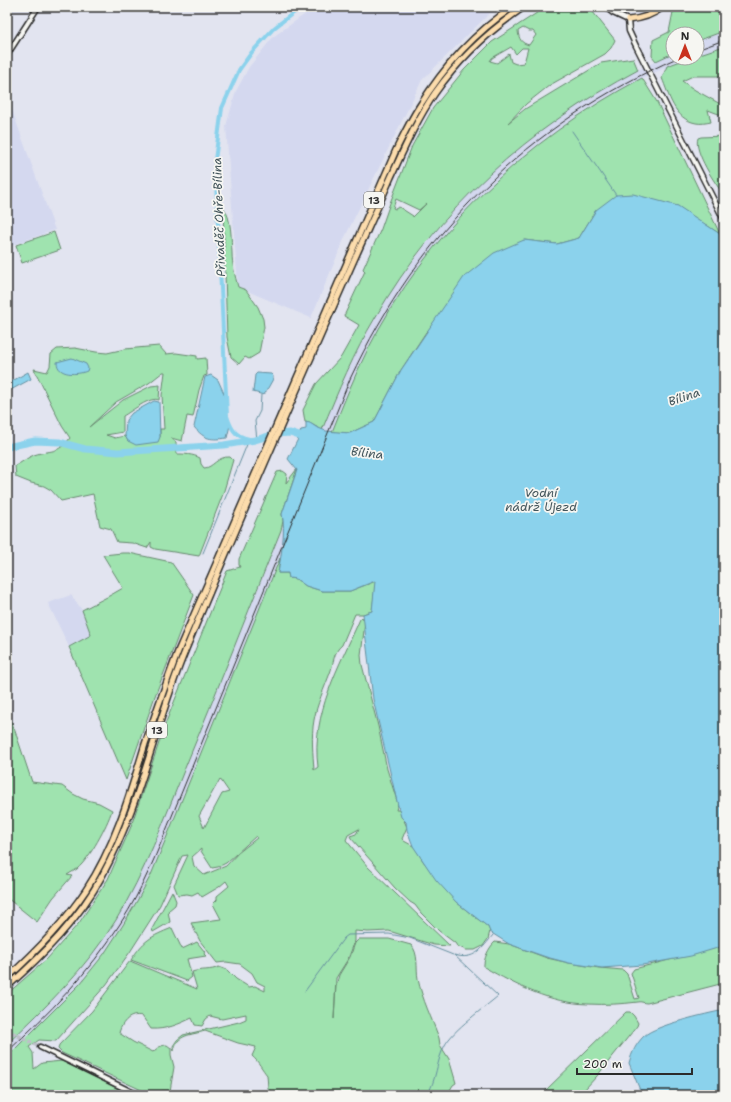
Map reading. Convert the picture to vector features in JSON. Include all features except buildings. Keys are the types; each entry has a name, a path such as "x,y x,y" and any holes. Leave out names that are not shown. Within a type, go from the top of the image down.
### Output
{"highway":[{"name":"13","path":"7,978 29,959 75,906 96,873 113,840 125,808 168,676 262,456 396,150 418,108 444,70 488,25 513,7"},
{"name":"13","path":"7,987 58,938 81,909 102,876 127,823 160,719 185,652 271,450 398,160 424,111 440,87 469,52 492,31 524,7"},
{"path":"628,20 639,20 656,13 663,7"}],"street":[{"path":"7,55 38,7"},
{"path":"605,7 613,13 628,20 629,30 636,46 724,220"},
{"path":"40,1047 138,1095"}],"shaded area":[{"path":"315,7 502,7 490,13 422,80 345,237 311,318 238,287 226,126 236,91 249,67 273,37"},
{"path":"724,31 724,46 705,52 705,38"},
{"path":"665,57 665,66 670,66 642,78 591,107 548,137 508,169 483,193 439,241 400,295 367,351 353,381 151,875 114,940 80,984 7,1057 7,1044 74,978 97,948 116,920 142,871 169,809 334,400 359,347 392,290 432,236 476,186 502,162 555,120 586,99"},
{"path":"7,96 55,230 7,247"},
{"path":"71,595 82,610 91,635 69,647 48,603"}],"green space":[{"path":"546,7 589,7 615,40 611,48 605,54 550,85 526,104 508,123 525,109 601,63 633,58 638,70 597,93 559,118 523,145 489,175 457,207 427,241 400,278 367,331 340,387 322,430 305,422 303,410 316,384 341,357 359,325 344,316 365,271 363,269 381,229 412,146 433,108 464,70 492,42","holes":["523,28 533,31 536,35 529,45 522,42 519,36 518,31","511,47 516,54 522,48 528,48 524,63 516,64 511,62 509,54 497,63 490,61 492,58","396,199 419,210 427,203 413,217 399,207 395,209 393,208"]},
{"path":"674,7 724,7 724,31 705,38 705,26 670,26"},
{"path":"665,34 665,57 656,61 652,56 653,40"},
{"path":"724,46 724,76 693,76 682,81 724,106 724,116 708,110 711,122 696,123 682,117 677,111 667,92 662,78 667,66 705,66 705,52"},
{"path":"642,78 657,102 720,234 677,206 596,210 579,238 557,244 524,240 426,332 401,370 374,422 350,433 332,432 362,361 391,307 419,267 450,228 483,193 519,160 558,130 599,103"},
{"path":"724,136 724,195 706,168 697,144 698,138 701,137"},
{"path":"223,207 230,223 233,261 238,287 246,290 258,307 263,319 264,327 259,353 249,359 245,357 239,364 231,357 227,337"},
{"path":"54,232 60,250 22,263 16,245"},
{"path":"159,346 166,354 176,353 197,356 197,359 206,358 207,375 204,376 199,390 193,417 187,416 182,441 171,438 176,442 176,454 191,455 200,458 201,464 204,468 222,458 230,457 233,460 223,494 199,556 155,549 151,547 151,542 147,548 132,543 117,542 111,529 100,526 93,494 61,501 51,490 44,486 16,477 15,466 34,455 58,449 70,438 62,426 34,369 47,372 50,366 51,354 57,349 75,348 107,353 125,349","holes":["165,372 162,395 164,429 160,429 160,437 128,441 125,436 115,438 106,435 123,432 123,416 146,402 155,399 159,400 160,385 151,386 123,400 89,427 116,402"]},
{"path":"297,469 282,514 283,521 281,530 162,826 136,883 116,920 92,954 66,985 7,1044 7,994 47,959 79,923 108,879 130,829 166,722 227,571 240,567 239,559 277,472 283,471 287,474 286,483"},
{"path":"129,553 171,562 194,595 155,696 126,780 69,647 91,635 82,610 123,588 103,555"},
{"path":"280,558 278,573 288,573 289,578 296,579 306,586 322,591 350,591 376,581 372,611 363,614 355,614 342,645 335,654 330,673 315,714 312,745 314,770 318,767 317,747 319,728 328,691 362,617 365,622 361,655 362,665 378,726 387,769 398,804 396,810 399,810 407,827 402,839 415,847 423,861 456,902 488,927 490,931 488,939 483,946 475,950 466,950 457,946 439,931 415,905 395,888 351,838 350,836 356,834 359,829 348,835 346,840 368,867 450,946 434,945 389,931 355,931 355,941 348,959 336,978 334,1019 336,986 339,975 350,957 355,943 359,939 389,939 411,945 414,948 416,956 418,979 422,994 439,1038 440,1045 449,1059 456,1083 447,1095 272,1095 268,1088 267,1075 252,1056 256,1047 238,1043 205,1031 181,1038 175,1045 174,1051 173,1046 183,1035 239,1022 246,1019 246,1014 222,1019 210,1016 206,1019 202,1026 195,1025 192,1018 162,1029 151,1029 142,1016 138,1015 130,1017 124,1022 119,1033 133,1042 153,1052 158,1048 167,1045 171,1048 174,1067 170,1091 150,1094 62,1053 58,1049 59,1045 92,1011 130,961 197,989 192,972 219,967 227,970 236,979 249,987 255,986 265,991 265,986 257,982 252,973 240,964 226,962 217,963 200,941 191,923 221,919 213,904 217,900 217,896 229,886 226,881 202,897 198,892 192,895 178,895 174,885 188,855 182,856 160,905 130,952 106,985 56,1041 39,1040 29,1047 33,1053 34,1069 42,1063 62,1061 131,1095 7,1095 7,1057 80,984 104,954 123,925 151,875","holes":["220,779 229,792 222,794 204,828 199,816","256,836 257,838 238,853 226,866 204,875 194,866 192,857 201,849 212,868 218,867 226,863"]},
{"path":"7,713 15,731 32,782 62,786 83,799 99,803 112,810 102,833 92,850 77,869 67,875 72,876 53,898 37,922 7,898"},
{"path":"172,891 176,901 175,905 168,911 170,922 153,932 152,929"},
{"path":"172,928 182,949 197,942 205,952 204,954 206,956 187,959 192,977 187,981 131,960 144,943 158,934"},
{"path":"495,942 509,944 547,958 569,963 623,970 627,974 635,999 639,998 631,973 634,969 724,946 724,983 647,1003 574,1003 547,997 521,987 484,967 484,961 487,954"},
{"path":"626,1012 630,1012 634,1016 638,1023 637,1026 585,1089 584,1095 548,1095 546,1090"}],"water":[{"name":"Vodní nádrž Újezd","path":"633,194 678,206 720,234 724,242 724,946 691,956 642,965 602,968 569,963 546,957 509,944 490,932 488,927 456,902 436,880 413,846 407,830 406,822 401,817 373,699 363,614 372,611 375,581 350,591 322,591 306,586 296,579 289,578 288,573 278,573 282,551 282,514 297,470 288,459 301,430 306,429 306,422 326,431 350,433 374,422 401,370 464,277 494,253 524,240 557,244 579,238 596,210 616,195"},
{"path":"72,358 86,364 88,368 87,371 74,374 60,370 57,362"},
{"path":"28,372 31,379 7,392 7,384"},
{"path":"257,373 271,374 273,376 273,379 264,395 253,392 255,375"},
{"path":"211,375 218,380 226,398 227,416 230,425 227,438 212,439 205,437 194,427 205,377"},
{"path":"154,401 159,402 160,437 158,442 136,445 128,441 125,436 126,420 132,413"},
{"path":"724,1010 724,1095 642,1095 629,1063 631,1055 644,1036 670,1024"}],"waterway":[{"name":"Přivaděč Ohře-Bílina","path":"255,440 244,438 236,434 231,427 227,416 215,160 222,108 239,70 252,52 274,28 301,7"},
{"path":"572,131 616,195"},
{"path":"257,440 255,421 260,411 261,395"},
{"name":"Bílina","path":"7,447 35,441 59,442 85,449 118,452 224,445 255,440 275,434 290,433 308,439"},
{"path":"203,553 248,442"},
{"path":"305,991 344,938 348,935 389,934 410,938 453,955"},
{"path":"427,1095 433,1083 442,1051 449,1039 498,996 454,955 472,955 481,949 493,935"}],"tunnel":[{"path":"7,1030 40,1047"}],"railway":[{"path":"705,47 724,40"},
{"path":"7,1052 68,992 82,976 108,942 136,897 162,840 350,379 378,326 409,276 444,230 484,188 526,150 573,115 623,85 665,64"}]}
